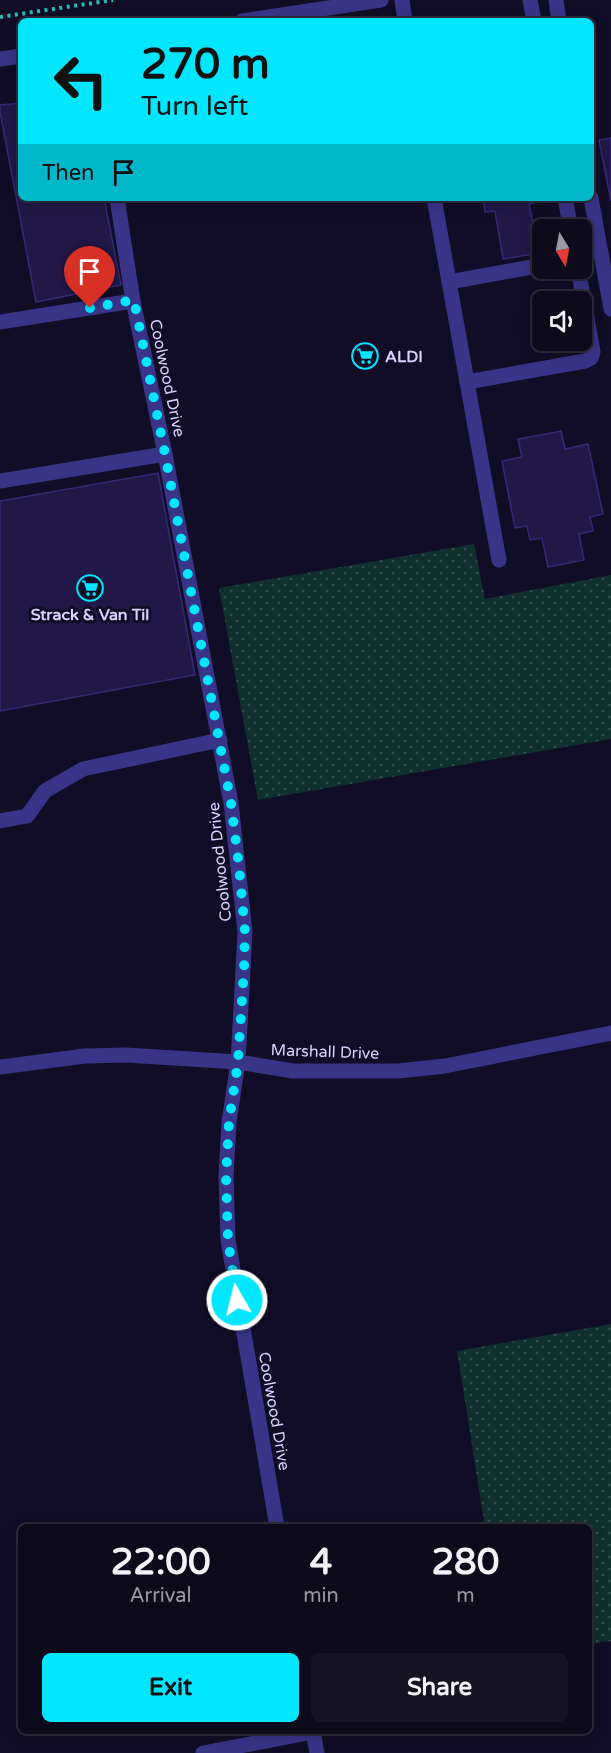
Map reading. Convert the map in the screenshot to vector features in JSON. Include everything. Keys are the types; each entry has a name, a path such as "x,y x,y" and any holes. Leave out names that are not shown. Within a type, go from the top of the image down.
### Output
{"street":[{"path":"262,18 381,0"},
{"path":"402,0 405,18"},
{"path":"530,0 533,18"},
{"path":"556,0 559,18"},
{"path":"0,59 18,56"},
{"name":"Coolwood Drive","path":"118,201 134,300 231,803 245,932 238,1062 229,1122 226,1177 228,1240 276,1524"},
{"path":"435,201 499,560"},
{"path":"566,201 569,219"},
{"path":"592,201 611,309"},
{"path":"449,282 532,267"},
{"path":"467,382 585,361 591,358 593,352 580,279"},
{"path":"0,322 134,300"},
{"path":"0,482 165,454"},
{"path":"0,821 27,816 45,791 83,769 220,740"},
{"name":"Marshall Drive","path":"0,1068 85,1056 126,1055 238,1062 293,1071 398,1071 445,1066 611,1033"},
{"path":"203,1753 303,1734"},
{"path":"313,1734 317,1753"}],"path":[{"path":"0,17 113,0"}],"green space":[{"path":"474,544 485,599 611,575 611,739 258,800 219,588"},
{"path":"611,1324 611,1641 592,1644 592,1524 485,1524 457,1351"}],"building":[{"path":"18,103 18,201 105,201 121,285 36,302 0,105"},
{"path":"611,138 611,201 599,140"},
{"path":"483,201 539,201 529,204 532,219 532,254 503,259 495,211 485,212"},
{"path":"561,431 565,449 588,444 603,514 590,517 593,531 579,534 584,560 548,567 542,538 530,540 527,526 515,528 502,461 522,457 518,439"},
{"name":"Strack & Van Til","path":"158,473 195,675 0,711 0,501"}],"place":[{"name":"ALDI","path":"365,356"},
{"name":"Strack & Van Til","path":"90,588"}],"route":[{"path":"90,308 134,300 231,803 245,932 238,1062 229,1122 226,1177 228,1240 237,1300"}]}
